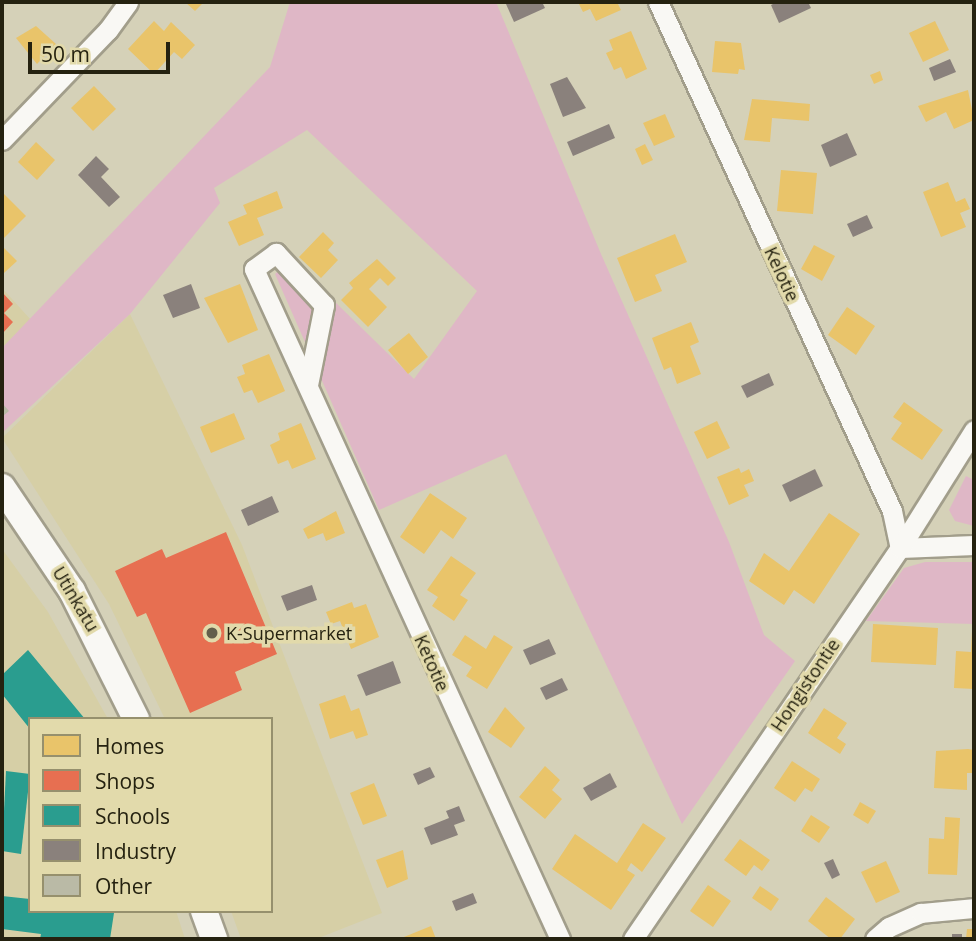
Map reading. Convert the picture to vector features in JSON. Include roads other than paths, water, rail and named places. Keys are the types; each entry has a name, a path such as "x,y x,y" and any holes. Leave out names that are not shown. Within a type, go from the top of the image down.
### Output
{"street":[{"path":"2,140 108,30 128,2"},
{"name":"Kelotie","path":"658,2 891,511 900,548"},
{"name":"Ketotie","path":"307,385 324,305 275,254 254,269 560,939"},
{"name":"Hongistontie","path":"633,939 900,548 974,430"},
{"name":"Utinkatu","path":"2,487 84,610 135,717"},
{"path":"900,548 974,545"},
{"path":"875,939 889,927 921,913 974,908"},
{"path":"205,913 214,939"}],"place":[{"name":"K-Supermarket","path":"212,633"}]}
